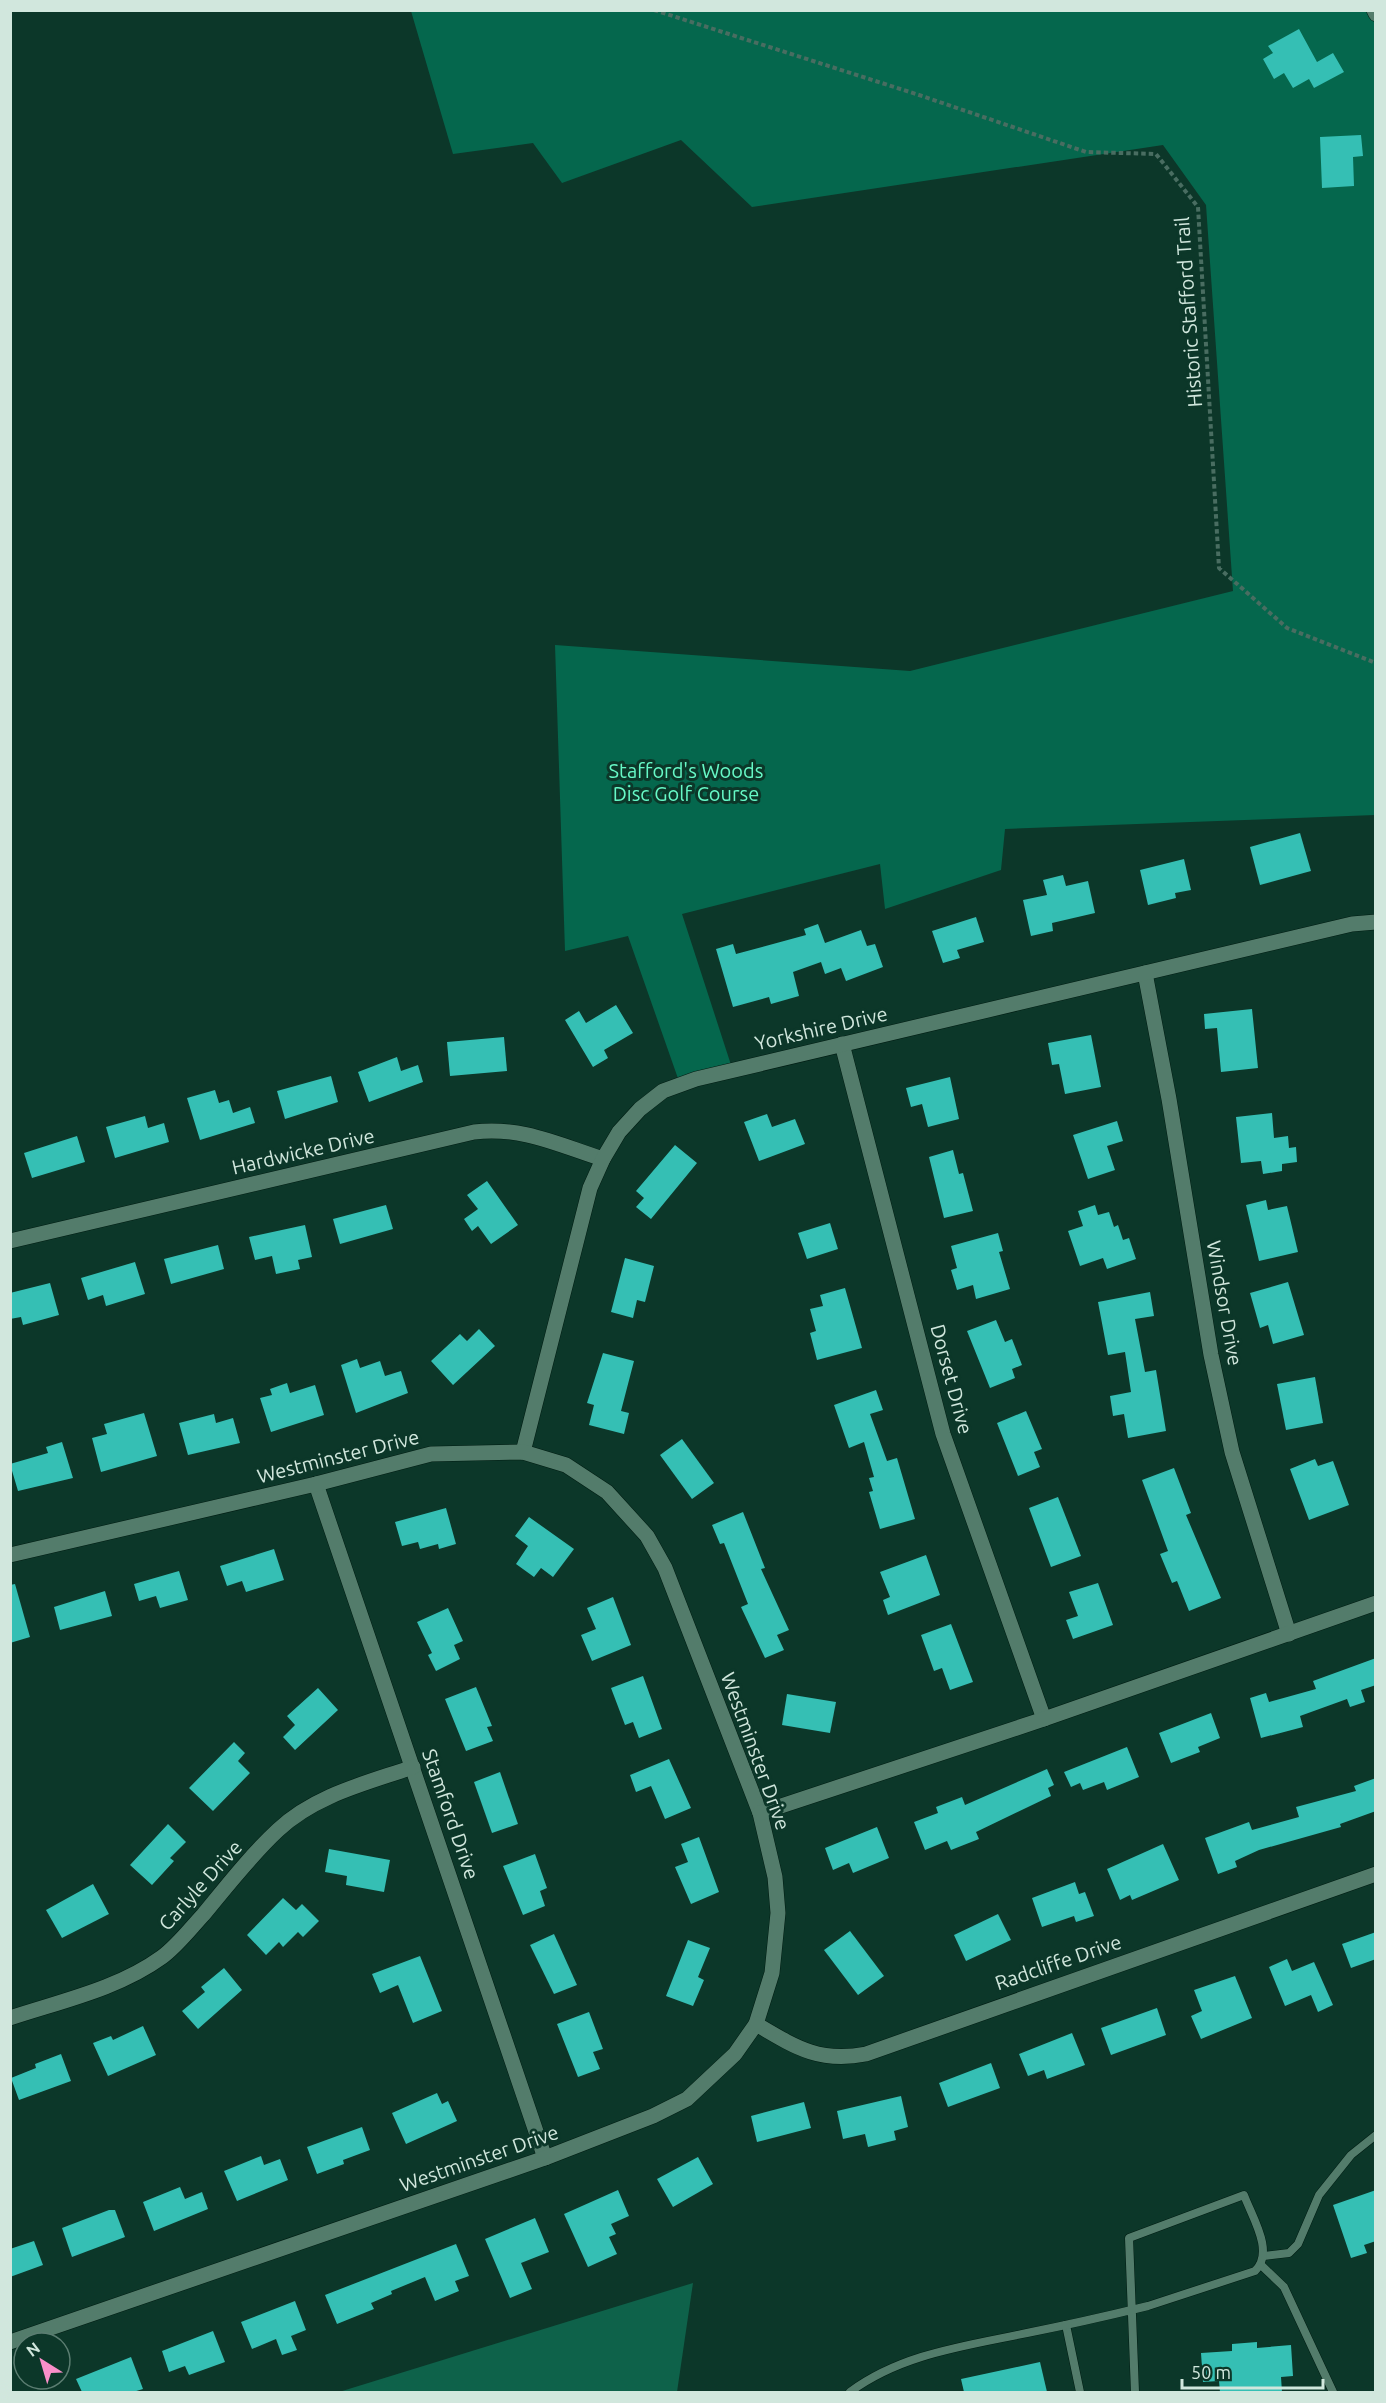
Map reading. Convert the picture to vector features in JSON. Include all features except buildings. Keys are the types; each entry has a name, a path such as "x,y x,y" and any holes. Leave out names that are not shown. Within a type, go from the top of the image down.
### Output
{"street":[{"name":"Yorkshire Drive","path":"523,1452 590,1188 619,1132 640,1109 663,1092 696,1079 842,1044 1352,924 1376,922"},
{"name":"Windsor Drive","path":"1145,973 1169,1099 1211,1355 1232,1452 1288,1634"},
{"name":"Dorset Drive","path":"842,1044 943,1434 1044,1719"},
{"name":"Hardwicke Drive","path":"10,1241 482,1131 499,1129 524,1133 603,1159"},
{"name":"Westminster Drive","path":"10,1554 316,1484 431,1454 523,1452 566,1465 607,1492 647,1536 665,1568 760,1813 774,1877 778,1912 772,1973 756,2024 735,2054 687,2099 653,2116 545,2158 10,2342"},
{"name":"Stamford Drive","path":"316,1484 545,2158"},
{"path":"760,1813 1044,1719 1376,1603"},
{"name":"Carlyle Drive","path":"10,2018 118,1982 143,1970 165,1955 279,1828 303,1810 332,1796 413,1767"},
{"name":"Radcliffe Drive","path":"756,2024 802,2050 846,2058 866,2054 1376,1874"}],"lane":[{"path":"1264,2256 1289,2253 1298,2244 1319,2195 1351,2155 1376,2135"},
{"path":"850,2392 871,2376 927,2354 1132,2310 1255,2271 1261,2265 1264,2256 1244,2195 1129,2238 1132,2310 1135,2392"},
{"path":"1261,2265 1284,2287 1333,2392"},
{"path":"1065,2325 1080,2392"}],"path":[{"name":"Historic Stafford Trail","path":"654,10 916,94 1086,152 1156,154 1198,207 1219,568 1287,628 1376,663"}],"green space":[{"name":"Stafford's Woods Disc Golf Course","path":"411,11 1375,11 1375,815 1005,829 1001,870 885,909 880,864 682,914 733,1071 681,1087 628,936 565,951 555,645 910,671 1233,591 1206,205 1163,145 752,207 681,140 562,183 533,143 453,154"},
{"path":"693,2283 677,2392 339,2392"}]}
